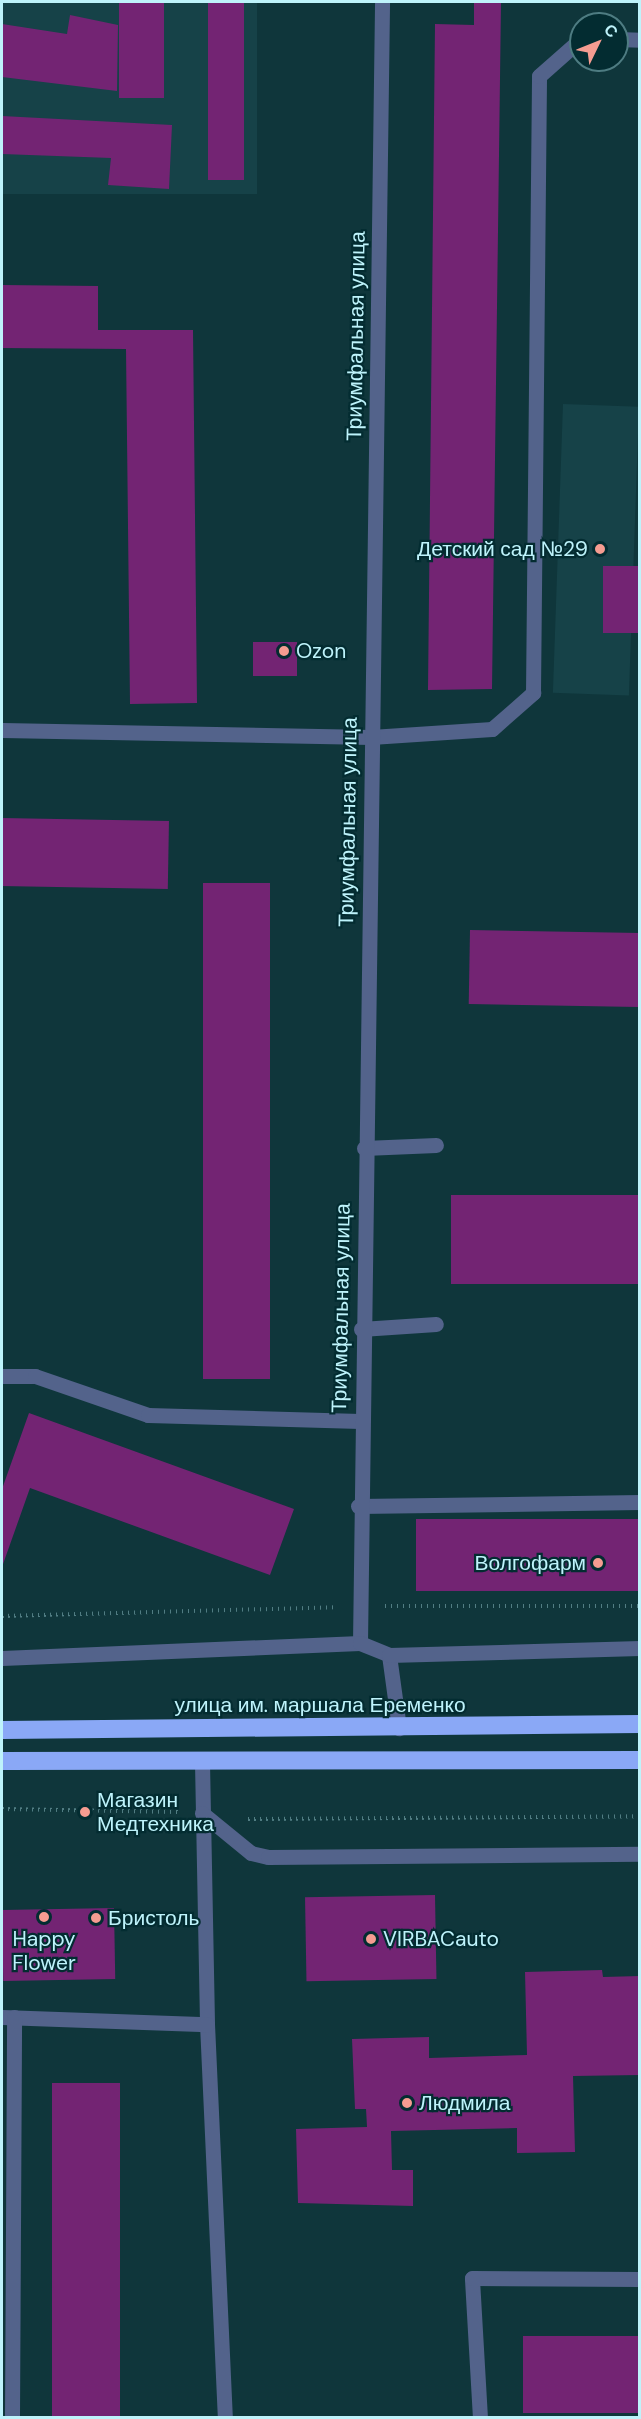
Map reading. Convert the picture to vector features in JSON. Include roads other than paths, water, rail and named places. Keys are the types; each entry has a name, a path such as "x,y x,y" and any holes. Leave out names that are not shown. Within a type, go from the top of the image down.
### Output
{"highway":[{"name":"улица им. маршала Еременко","path":"2,1730 639,1724"},
{"path":"2,1761 639,1760"}],"street":[{"name":"Триумфальная улица","path":"360,1643 357,1606 358,1506 382,2"},
{"path":"2,730 371,737 492,729 533,693 539,76 569,50"},
{"path":"364,1148 436,1145"},
{"path":"361,1329 436,1324"},
{"path":"2,1376 35,1376 148,1415 360,1421"},
{"path":"358,1506 639,1502"},
{"path":"2,1658 360,1643 389,1655 639,1648"},
{"path":"389,1655 399,1728"},
{"path":"202,1762 207,2024 225,2418"},
{"path":"202,1813 251,1853 268,1857 639,1854"},
{"path":"12,2418 7,2270 8,2017 207,2024"},
{"path":"480,2418 472,2278 639,2279"}],"place":[{"name":"Детский сад №29","path":"600,549"},
{"name":"Ozon","path":"284,651"},
{"name":"Волгофарм","path":"598,1563"},
{"name":"Магазин Медтехника","path":"85,1812"},
{"name":"Happy Flower","path":"44,1917"},
{"name":"Бристоль","path":"96,1918"},
{"name":"VIRBACauto","path":"371,1939"},
{"name":"Людмила","path":"407,2103"}]}
